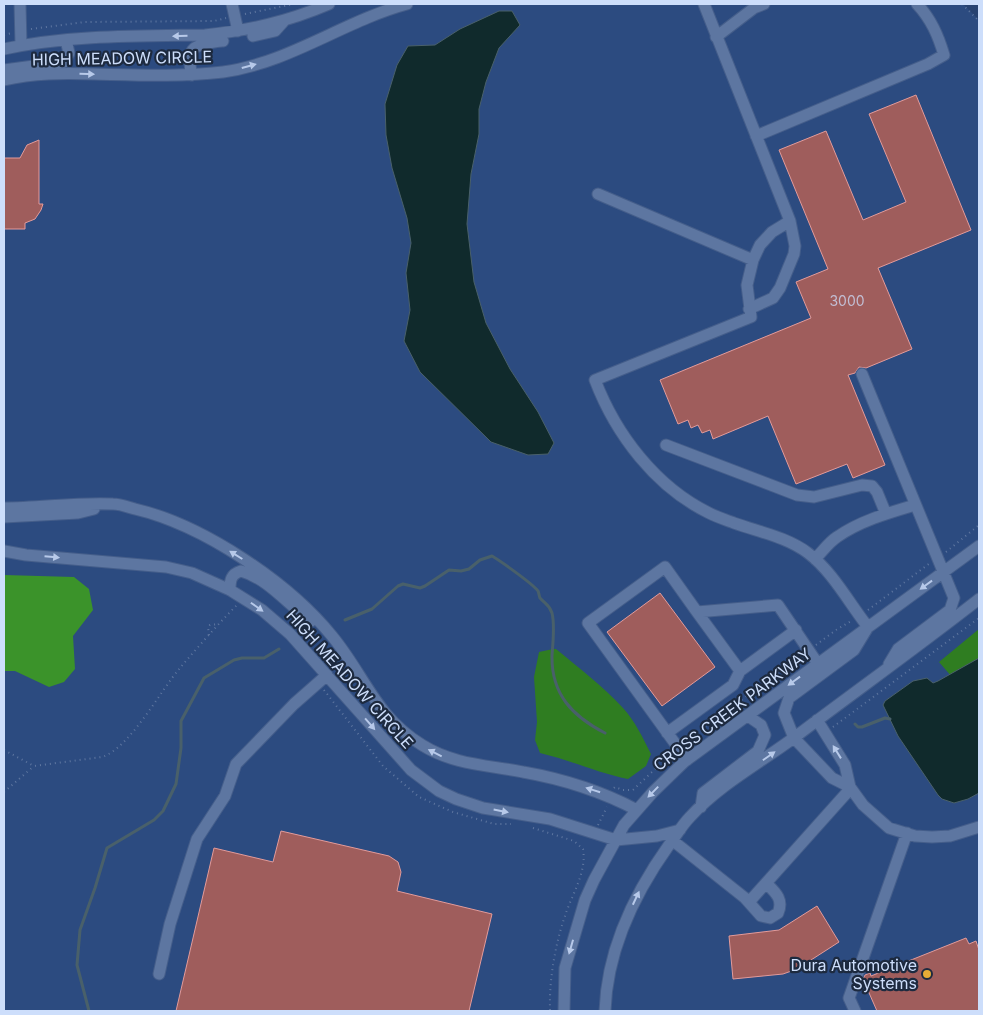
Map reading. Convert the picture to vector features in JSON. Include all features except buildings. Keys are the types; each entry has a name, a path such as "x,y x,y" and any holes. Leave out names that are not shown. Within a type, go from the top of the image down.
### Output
{"street":[{"path":"20,4 21,45"},
{"path":"232,4 238,31"},
{"name":"HIGH MEADOW CIRCLE","path":"4,48 66,40 205,35 238,31 284,21 329,4"},
{"name":"HIGH MEADOW CIRCLE","path":"4,80 50,73 192,75 224,72 268,61 308,46 369,16 407,4"},
{"path":"704,4 790,221 795,246 794,254 780,288 773,298 749,309"},
{"path":"716,37 754,8 764,4"},
{"path":"756,136 928,64 944,55 937,33 917,4"},
{"path":"192,75 188,60 190,53 199,44 274,32 284,21"},
{"path":"4,70 64,62 69,53 66,40"},
{"path":"598,194 753,260"},
{"path":"790,221 772,232 760,245 753,260 747,285 751,317 595,380 618,429 636,454 661,479 678,494 709,513 796,546 815,559 868,627 854,650 789,698 784,713 794,738 832,778 850,788 863,805 889,828 932,837 950,836 979,827"},
{"path":"862,374 914,505 954,598 950,610 898,649 886,670"},
{"path":"666,444 797,495 814,496 862,485 872,486 877,492 886,514"},
{"path":"4,517 78,514 115,504"},
{"name":"HIGH MEADOW CIRCLE","path":"4,508 115,504 175,521 216,543 268,576 302,604 331,635 388,718 414,740 444,757 466,763 521,771 560,780 604,794 637,810"},
{"path":"815,559 836,538 856,527 886,514 914,505"},
{"name":"CROSS CREEK PARKWAY","path":"564,1011 566,968 585,900 624,825 653,792 687,760 979,546"},
{"name":"HIGH MEADOW CIRCLE","path":"4,550 26,555 166,567 192,573 230,590 244,598 284,628 323,679 411,770 439,791 483,808 550,819 616,840"},
{"path":"687,760 588,623 666,567 740,671"},
{"path":"230,590 232,575 241,571 249,573 269,586 302,615 331,635"},
{"path":"605,1011 616,943 637,894 672,840 689,818 746,772 886,670 979,599"},
{"path":"697,612 778,605 818,664"},
{"path":"667,733 733,685 740,671 796,630"},
{"path":"159,974 170,924 197,839 225,796 236,764 294,704 323,679"},
{"path":"701,807 703,793 758,751 765,735 762,724 748,716"},
{"path":"817,720 845,765 850,788"},
{"path":"749,902 850,788"},
{"path":"616,840 656,836 680,830"},
{"path":"855,1011 850,998 907,833"},
{"path":"672,840 749,902 761,916 770,918 778,913 781,902 779,897 766,883"}],"path":[{"path":"4,34 36,27 85,22 214,21 294,4"},
{"path":"962,4 979,21"},
{"path":"614,787 623,790 633,790 678,748 836,630 859,616 954,547 979,525"},
{"path":"4,792 34,766 110,755 142,720 178,669 244,598"},
{"path":"825,733 979,618"},
{"path":"209,635 208,627 219,624"},
{"path":"323,679 383,766 418,797 453,812 494,824 518,825"},
{"path":"4,750 34,766"},
{"path":"599,822 608,804"},
{"path":"532,827 574,841 583,849 584,854 584,867 565,917 554,956 550,1011"}],"shaded area":[{"path":"4,4 963,4 979,20 979,1011 4,1011"},
{"path":"499,11 512,11 520,25 499,48 486,82 479,109 479,134 471,174 467,224 474,282 486,323 510,369 538,412 554,443 548,454 528,455 491,442 420,372 404,341 410,310 406,273 411,243 407,218 392,168 386,135 385,104 397,65 408,46 435,45 460,29"},
{"path":"979,658 979,793 954,803 942,799 938,795 898,736 883,705 885,701 913,681 927,678 933,683"}],"green space":[{"path":"4,575 74,577 89,589 93,610 73,636 75,669 64,682 49,687 15,671 4,671"},
{"path":"979,629 979,701 971,699 939,662"},
{"path":"556,649 607,692 627,713 638,730 651,754 646,766 628,779 540,753 535,740 537,722 534,677 539,652"}],"waterway":[{"path":"345,620 372,609 398,586 403,584 420,588 449,570 461,571 469,569 480,560 492,556 535,588 540,598 550,608 554,634 552,655 555,681 573,711 605,733"},
{"path":"89,1011 77,965 80,930 107,848 154,820 163,811 176,784 181,748 181,721 204,678 234,660 264,658 279,649"},
{"path":"855,724 858,727 862,727 885,718 890,719"}],"place":[{"name":"Dura Automotive Systems","path":"927,974"}]}
